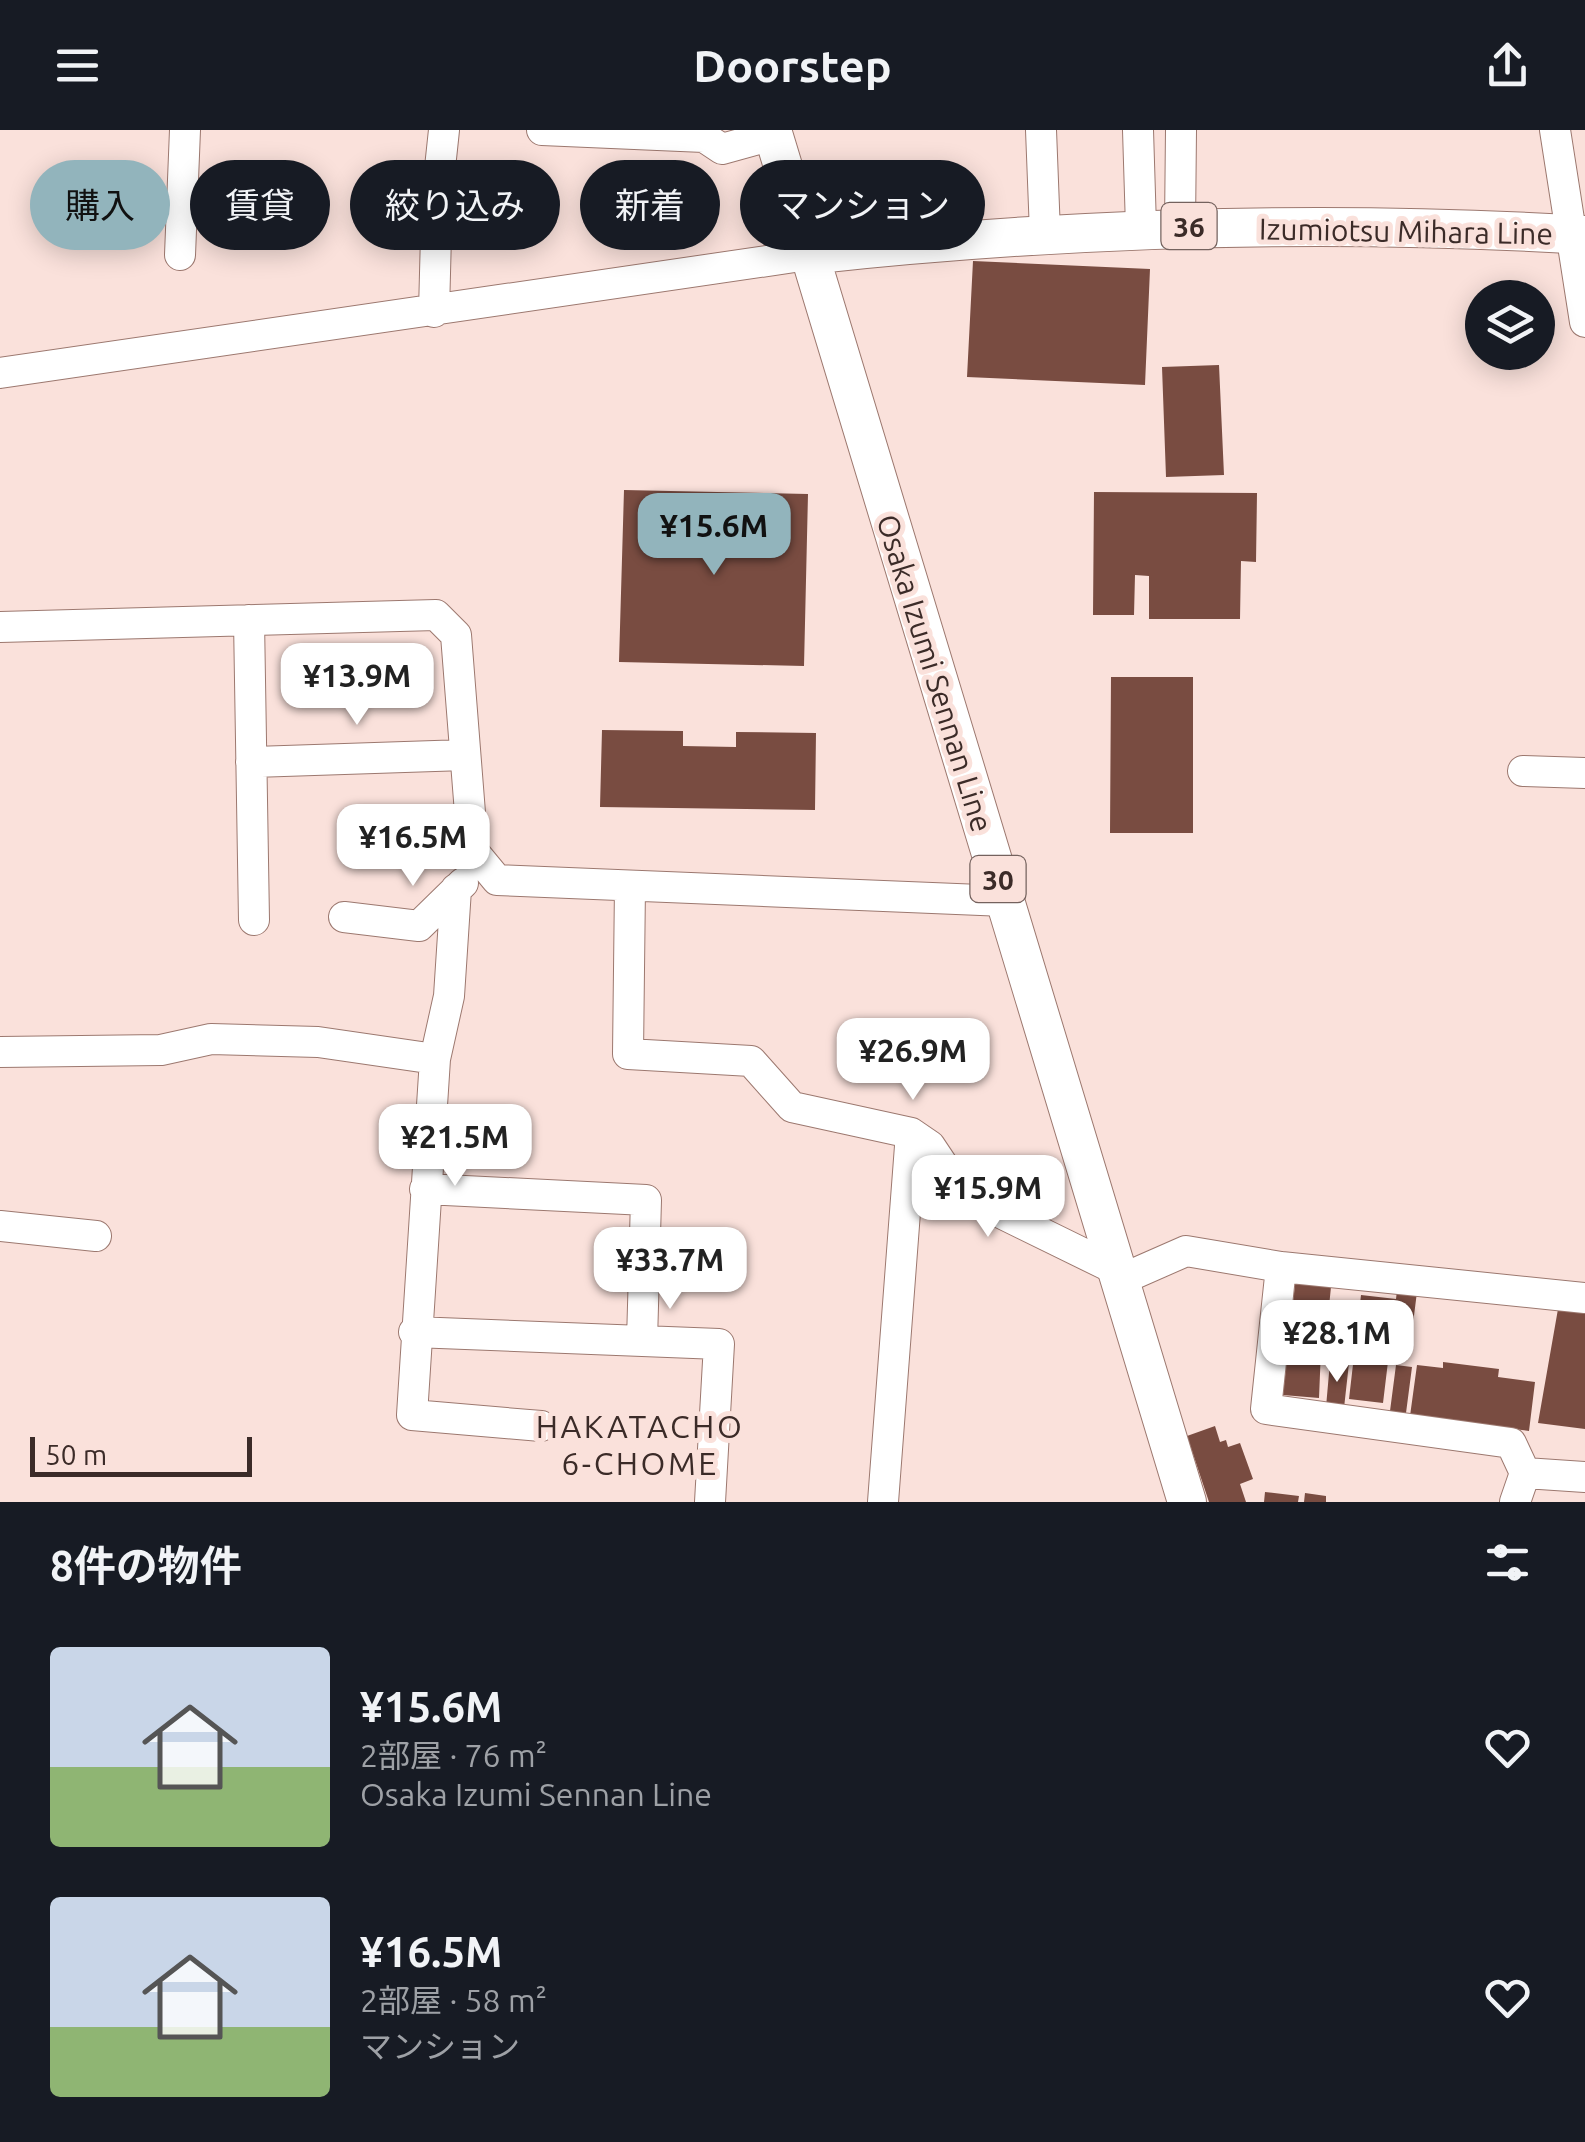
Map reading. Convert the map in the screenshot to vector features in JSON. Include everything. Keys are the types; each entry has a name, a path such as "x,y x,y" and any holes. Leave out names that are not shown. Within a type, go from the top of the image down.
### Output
{"main road":[{"name":"Osaka Izumi Sennan Line","path":"772,132 1188,1502"},
{"name":"Izumiotsu Mihara Line","path":"808,255 1045,233 1180,226 1578,235"}],"street":[{"path":"180,255 185,130"},
{"path":"434,312 437,196 444,130"},
{"path":"542,130 704,137 722,150 772,132"},
{"path":"1041,130 1045,233"},
{"path":"1138,130 1142,228"},
{"path":"1180,226 1181,130"},
{"path":"1555,130 1578,235 1585,322"},
{"path":"0,373 808,255"},
{"path":"0,627 436,615 456,635 473,851 497,880 1004,901"},
{"path":"249,620 254,920"},
{"path":"251,762 466,755"},
{"path":"1522,770 1585,773"},
{"path":"344,917 419,926 483,863"},
{"path":"630,886 628,1054 751,1061 792,1107 911,1133 930,1146 962,1194 1118,1275 1186,1251 1281,1267 1585,1298"},
{"path":"456,890 449,996 435,1059 414,1332 412,1415 541,1426"},
{"path":"0,1052 161,1050 211,1039 318,1042 435,1059"},
{"path":"883,1502 911,1133"},
{"path":"425,1189 646,1200 642,1340"},
{"path":"0,1226 96,1236"},
{"path":"1281,1267 1266,1409 1511,1443 1525,1473 1515,1502"},
{"path":"414,1332 718,1344 710,1502"},
{"path":"1525,1473 1585,1477"}],"building":[{"path":"973,261 1150,269 1145,385 967,377"},
{"path":"1219,365 1224,475 1166,477 1162,367"},
{"path":"624,490 808,494 804,666 619,662"},
{"path":"1094,492 1257,493 1256,562 1241,561 1240,619 1149,619 1149,576 1135,575 1134,615 1093,615"},
{"path":"1111,677 1193,677 1193,833 1110,833"},
{"path":"602,730 683,731 683,746 736,747 736,732 816,733 815,810 600,807"},
{"path":"1295,1284 1331,1287 1327,1326 1322,1325 1319,1398 1283,1395"},
{"path":"1397,1290 1417,1292 1410,1347 1390,1345 1383,1403 1349,1399 1361,1295 1396,1299"},
{"path":"1558,1309 1585,1313 1585,1429 1538,1423"},
{"path":"1330,1362 1349,1363 1344,1408 1326,1407"},
{"path":"1443,1362 1499,1369 1498,1377 1535,1382 1529,1431 1410,1416 1417,1365 1443,1368"},
{"path":"1396,1365 1412,1367 1406,1413 1390,1411"},
{"path":"1215,1426 1220,1442 1226,1440 1228,1447 1240,1443 1253,1479 1240,1484 1246,1502 1209,1502 1187,1436"},
{"path":"1265,1492 1299,1496 1298,1502 1264,1502"},
{"path":"1305,1493 1326,1496 1326,1502 1304,1502"}],"district":[{"name":"HAKATACHO 6-CHOME","path":"640,1444"}]}
